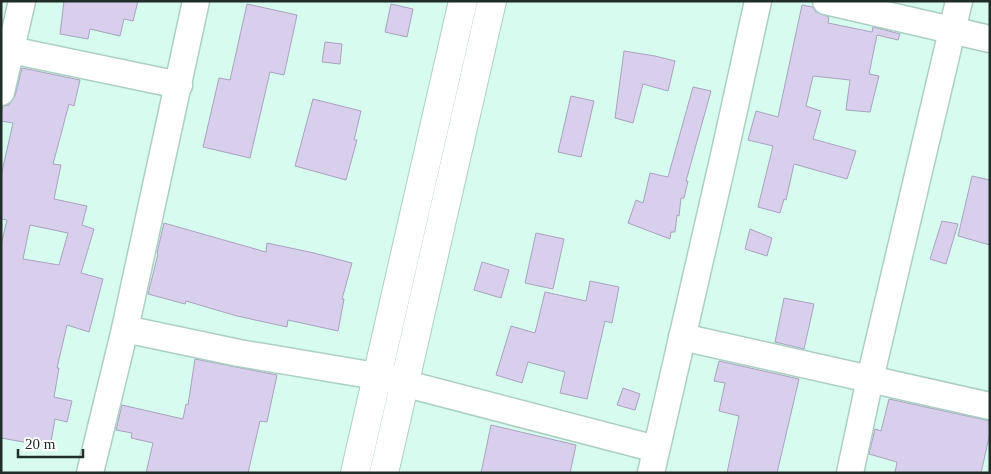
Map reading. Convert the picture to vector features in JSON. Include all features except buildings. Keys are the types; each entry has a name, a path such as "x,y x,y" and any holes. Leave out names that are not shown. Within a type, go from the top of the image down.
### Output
{"street":[{"path":"1,92 6,49 22,1"},
{"path":"90,473 125,329 196,1"},
{"path":"355,473 463,1"},
{"path":"384,473 492,1"},
{"path":"125,329 239,353 376,376 654,461 758,1"},
{"path":"826,1 990,39"},
{"path":"850,473 870,379 959,1"},
{"path":"6,49 179,85"},
{"path":"682,337 990,406"}]}
